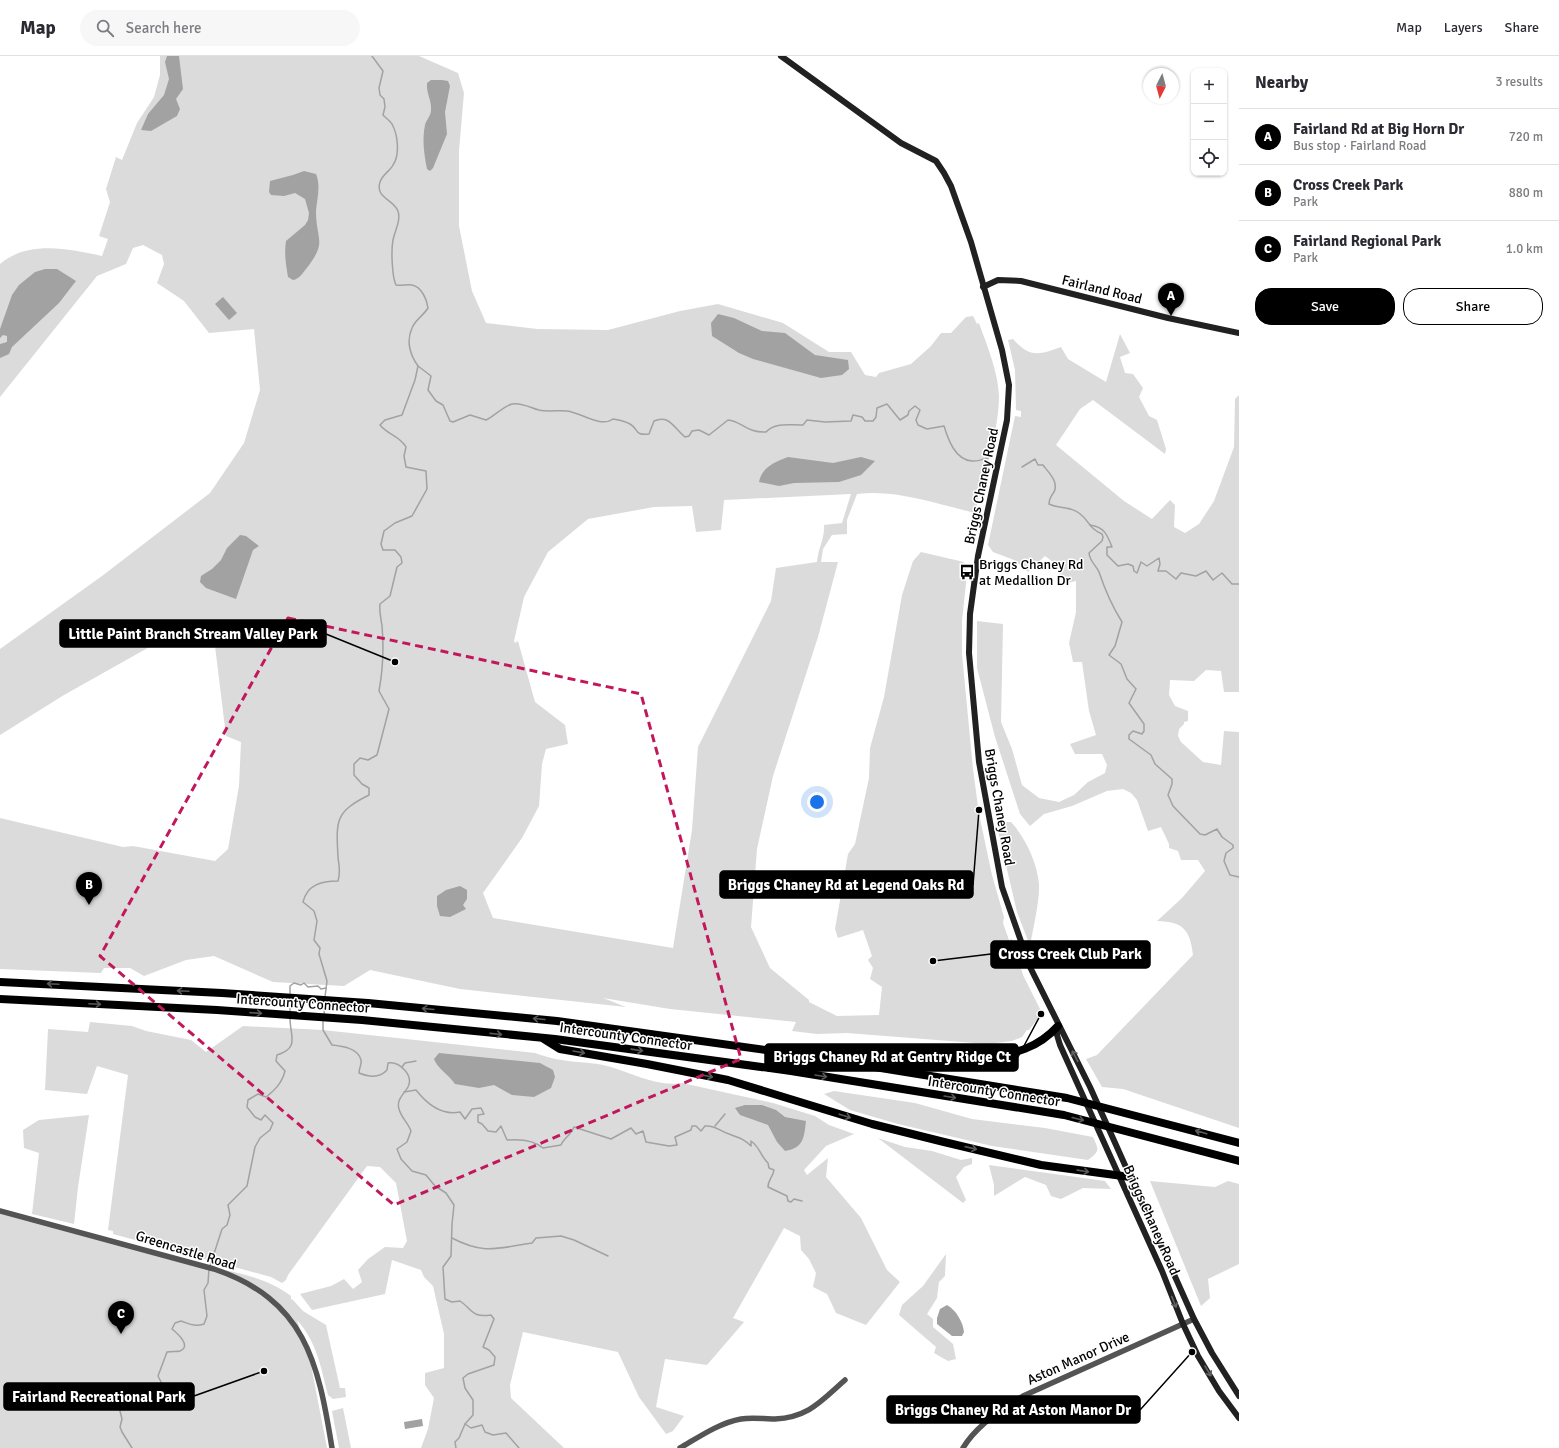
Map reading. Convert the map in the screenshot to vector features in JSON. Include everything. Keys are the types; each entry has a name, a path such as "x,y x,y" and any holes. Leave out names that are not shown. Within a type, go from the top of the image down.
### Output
{"highway":[{"name":"Intercounty Connector","path":"0,982 222,993 368,1003 557,1021 744,1047 1067,1098 1239,1143"},
{"name":"Intercounty Connector","path":"0,999 217,1010 362,1020 555,1039 791,1071 1064,1115 1239,1161"},
{"path":"744,1047 985,1056 1004,1055 1036,1045 1048,1037 1058,1026"},
{"path":"543,1039 560,1049 728,1080 872,1124 1041,1165 1130,1177"}],"main road":[{"name":"Briggs Chaney Road","path":"781,56 901,143 927,156 939,165 947,178 959,208 1002,350 1009,385 1007,420 978,556 970,614 969,653 979,762 1002,887 1030,967 1058,1026 1064,1033 1090,1087 1194,1319 1215,1359 1239,1396"},
{"name":"Fairland Road","path":"983,287 998,280 1021,280 1168,318 1239,333"},
{"name":"Briggs Chaney Road","path":"1058,1026 1057,1035 1060,1045 1162,1271 1183,1324 1198,1356 1219,1391 1239,1418"}],"street":[{"name":"Greencastle Road","path":"0,1211 205,1266 242,1280 259,1290 278,1304 295,1325 311,1354 318,1378 332,1448"},
{"name":"Aston Manor Drive","path":"963,1448 979,1428 1007,1405 1023,1396 1194,1319"},
{"path":"680,1448 710,1431 741,1419 795,1417 813,1409 845,1380"}],"highlighted area":[{"path":"288,618 641,694 741,1059 394,1205 100,956"}],"shaded area":[{"path":"160,56 419,56 458,73 464,93 459,151 459,226 472,291 486,323 537,329 608,330 680,311 718,304 783,323 829,352 851,352 865,375 876,377 879,373 911,364 931,346 941,333 951,333 966,317 973,316 977,324 979,323 992,359 997,377 999,396 994,439 975,513 901,495 872,493 857,494 847,520 847,534 832,535 823,549 821,562 838,562 818,637 773,776 757,849 751,927 770,968 809,1000 809,1002 837,1016 879,1015 882,987 870,979 873,968 868,960 872,956 863,930 838,938 835,929 848,854 855,844 869,778 870,748 884,697 902,595 913,561 921,552 964,562 967,574 962,621 962,654 973,769 979,814 992,875 1004,917 1003,923 1009,940 1012,939 1023,975 1042,1013 1022,1037 1012,1041 988,1044 847,1033 817,1034 792,1031 796,1022 670,1009 603,998 626,1007 460,989 370,970 344,986 273,982 214,956 186,960 144,976 130,968 104,968 101,973 0,969 0,818 123,847 133,846 215,861 228,849 239,786 241,742 226,736 215,646 185,627 64,695 0,735 0,649 102,576 210,493 244,443 260,390 254,329 209,333 184,301 157,283 164,264 162,255 143,245 133,248 126,264 97,276 0,397 0,264 11,256 36,249 63,249 102,256 108,239 99,236 110,202 106,189 116,157 122,160 137,123 154,97 160,75","holes":["851,494 842,523 824,525 817,562 776,568 771,601 698,747 692,830 673,948 493,918 483,893 522,838 539,806 542,764 546,749 568,744 565,725 535,702 518,641 515,643 514,641 524,597 548,552 588,519 654,507 692,506 696,532 721,530 724,500"]},
{"path":"167,56 179,56 183,89 176,99 180,109 177,116 151,131 141,130 148,114 164,95 169,79 165,62"},
{"path":"431,80 448,81 450,86 445,112 447,134 433,168 430,171 427,169 424,152 424,131 426,121 431,112 431,103 427,83"},
{"path":"304,171 316,174 317,179 318,188 316,221 319,246 313,260 299,277 293,280 288,277 285,254 286,241 305,225 308,220 309,213 305,199 295,193 284,196 271,195 269,192 270,181"},
{"path":"45,269 57,269 76,281 59,303 12,347 9,354 0,358 0,344 7,342 7,336 3,335 0,338 0,329 12,295 19,285 35,272"},
{"path":"223,297 237,313 229,320 215,304"},
{"path":"718,314 734,318 762,331 785,333 815,355 848,360 849,369 842,375 821,378 753,359 739,353 712,336 711,323"},
{"path":"1120,334 1130,353 1120,357 1125,373 1133,374 1143,388 1139,397 1149,416 1157,420 1166,449 1165,454 1093,400 1080,409 1056,445 1124,501 1152,519 1170,500 1175,505 1174,527 1185,533 1199,524 1214,501 1234,447 1235,399 1239,395 1239,692 1224,692 1221,671 1206,670 1194,681 1170,680 1169,695 1175,706 1188,711 1188,721 1184,722 1179,729 1178,736 1181,742 1203,762 1221,765 1224,731 1239,732 1239,1128 1123,1089 1102,1087 1086,1059 1097,1055 1193,955 1190,939 1184,929 1173,923 1157,921 1182,898 1205,871 1198,860 1181,860 1178,851 1169,848 1169,844 1161,827 1148,831 1137,800 1131,793 1123,789 1107,791 1072,806 1044,814 1030,826 1020,814 995,737 977,668 977,621 1003,624 1001,722 1012,749 1022,785 1039,798 1059,802 1074,795 1088,782 1105,773 1107,765 1102,754 1075,754 1070,744 1096,735 1089,711 1082,662 1073,662 1069,643 1076,612 1076,581 1064,584 1053,562 1045,556 1028,572 1014,560 993,552 988,545 1015,416 1021,417 1021,411 1016,410 1015,370 1008,340 1013,339 1025,349 1035,353 1047,352 1061,347 1068,359 1106,382"},
{"path":"788,457 833,463 861,457 875,461 861,475 839,482 794,483 779,486 759,482 763,472 766,469 774,463"},
{"path":"240,535 246,536 259,546 253,550 236,599 206,588 200,582 201,576 212,569 221,560 227,548"},
{"path":"1002,822 1011,822 1016,828 1030,850 1036,867 1039,884 1038,898 1030,946 1017,912 997,827"},
{"path":"460,886 467,890 467,899 463,905 466,909 450,917 440,916 437,906 437,896 446,890"},
{"path":"90,1022 132,1026 146,1031 191,1040 206,1052 243,1026 323,1030 535,1053 559,1060 605,1065 655,1082 673,1084 682,1083 773,1103 815,1116 829,1125 854,1134 826,1146 804,1170 807,1175 828,1158 826,1177 861,1218 887,1270 900,1282 866,1325 836,1313 827,1294 813,1287 816,1273 809,1259 801,1250 800,1236 784,1228 733,1318 744,1322 707,1365 665,1359 656,1407 684,1416 673,1431 666,1434 639,1397 618,1352 523,1332 510,1385 511,1398 564,1448 421,1448 428,1429 434,1398 425,1385 425,1373 444,1368 444,1334 433,1286 424,1277 421,1270 392,1260 385,1294 312,1310 300,1294 331,1286 344,1279 353,1289 362,1282 358,1270 368,1259 385,1247 403,1248 407,1241 396,1183 380,1167 367,1166 288,1275 286,1280 282,1283 271,1277 113,1234 113,1231 108,1230 128,1075 97,1066 87,1094 45,1090 48,1029 88,1032"},
{"path":"439,1053 540,1063 553,1070 555,1077 551,1088 534,1097 512,1095 494,1085 479,1088 455,1084 434,1059"},
{"path":"834,1091 915,1103 972,1119 1045,1128 1093,1137 1097,1150 1088,1160 992,1146 898,1124 850,1110 824,1094"},
{"path":"745,1105 762,1105 776,1110 785,1117 806,1121 802,1141 791,1150 785,1151 777,1142 768,1125 740,1115 735,1108"},
{"path":"89,1115 74,1224 32,1214 39,1153 24,1148 23,1130 39,1120"},
{"path":"878,1138 905,1147 932,1151 961,1160 972,1158 972,1164 964,1167 956,1177 966,1200 963,1203"},
{"path":"989,1165 1105,1181 1111,1189 1083,1188 1061,1199 1051,1196 1046,1185 1025,1177 994,1196 994,1185"},
{"path":"1150,1181 1215,1187 1228,1181 1239,1184 1239,1264 1208,1279 1210,1298 1201,1306"},
{"path":"0,1211 205,1266 250,1276 272,1284 291,1296 291,1300 292,1299 303,1311 326,1325 340,1388 345,1388 346,1397 333,1399 328,1395 314,1346 304,1328 297,1320 310,1360 327,1448 0,1448"},
{"path":"946,1254 945,1276 939,1282 937,1298 927,1314 933,1319 933,1327 953,1344 956,1359 948,1361 934,1353 936,1347 899,1315 902,1305 923,1286"},
{"path":"947,1305 961,1320 964,1332 962,1336 952,1336 937,1324 940,1309"},
{"path":"343,1408 351,1448 339,1448 332,1411"},
{"path":"422,1419 423,1426 405,1429 404,1422"}],"waterway":[{"path":"325,997 327,981 319,954 320,948 314,940 317,921 314,911 303,902 305,896 311,888 321,883 338,881 340,871 337,834 340,818 350,807 369,795 369,788 362,784 354,775 354,764 360,758 368,760 377,755 389,709 379,691 383,650 380,604 390,596 397,567 402,563 401,557 395,550 383,550 381,544 384,531 395,523 412,516 427,489 426,471 406,467 404,456 406,447 401,440 380,425 385,420 402,415 415,380 418,366 411,353 409,343 410,333 415,323 428,308 425,298 419,288 412,285 396,285 395,281 392,263 392,244 399,215 396,207 382,195 379,187 381,180 392,167 397,156 396,134 392,124 383,115 385,107 384,99 380,95 379,88 383,71 372,56"},
{"path":"418,366 431,376 428,390 436,401 443,405 450,421 453,422 470,415 486,420 509,405 519,404 542,411 573,412 603,422 613,419 622,421 633,426 641,434 649,434 654,421 664,419 671,423 685,437 689,436 692,431 699,430 709,435 728,420 737,422 749,429 759,432 766,432 778,425 803,425 807,420 825,422 851,421 853,415 862,417 865,421 873,421 876,417 877,408 887,404 900,420 908,415 909,411 915,406 920,410 916,420 918,425 927,429 944,426 953,448 966,460 977,461 991,457"},
{"path":"1022,467 1035,459 1038,465 1043,465 1053,478 1055,485 1049,504 1076,511 1083,516 1091,527 1102,534 1102,541 1089,553 1099,572 1109,598 1122,622 1115,646 1109,655 1121,664 1127,679 1136,689 1129,703 1144,724 1144,731 1142,734 1133,731 1129,735 1129,739 1151,755 1155,764 1172,779 1172,784 1168,795 1173,806 1200,834 1205,835 1217,829 1222,837 1233,845 1233,848 1226,853 1224,861 1230,875 1239,877"},
{"path":"1090,525 1099,527 1107,535 1112,547 1107,547 1107,555 1118,566 1128,564 1133,566 1134,571 1137,573 1141,562 1147,566 1159,558 1160,564 1158,571 1166,571 1176,579 1181,573 1196,576 1206,571 1213,580 1222,573 1232,584 1239,584"},
{"path":"290,994 290,986 294,983 301,985 304,983 308,987 318,986 321,989 326,988"},
{"path":"290,1000 290,1012"},
{"path":"324,1015 325,1003"},
{"path":"210,1266 222,1229 227,1225 230,1215 228,1205 247,1186 255,1147 260,1138 270,1130 273,1123 265,1115 261,1120 255,1117 247,1107 248,1100 258,1094 266,1097 280,1083 285,1071 276,1061 277,1055 289,1049 291,1045 292,1036 290,1018"},
{"path":"323,1021 323,1030 332,1045 349,1048 357,1053 361,1062 359,1073 370,1076 378,1076 387,1070 388,1063 392,1063 397,1064 407,1074 409,1078 408,1087 399,1100 398,1106 401,1115 411,1131 407,1142 397,1149 401,1159 412,1171 426,1175 435,1186 446,1193 454,1205 451,1256 443,1267 445,1299 452,1302 460,1301 476,1314 485,1316 491,1315 494,1319 483,1347 489,1350 495,1357 494,1365 468,1374 463,1378 465,1388 473,1400 473,1415 465,1424 459,1438 455,1442 456,1448"},
{"path":"402,1067 405,1063 416,1061"},
{"path":"404,1092 416,1090 435,1108 453,1113 460,1112 465,1119 472,1109 481,1108 484,1114 478,1115 478,1122 488,1131 496,1132 501,1126 507,1140 526,1141 535,1143 543,1148 561,1145 574,1127 611,1139 631,1128 636,1134 643,1131 646,1142 669,1146 677,1145 675,1137 691,1130 692,1126 696,1126 701,1131 705,1126 712,1126 741,1138 751,1146 751,1141 754,1143 768,1163 769,1168 774,1170 768,1187 787,1196 788,1201 791,1202 794,1199 802,1201"},
{"path":"715,1126 725,1114"},
{"path":"452,1238 473,1247 491,1249 532,1243 536,1238 561,1236 574,1240 608,1256"},
{"path":"132,1448 120,1427 122,1419 120,1411 115,1404 119,1398 124,1397 143,1399 152,1399 156,1397 161,1382 158,1376 167,1352 180,1351 185,1346 177,1333 172,1329 175,1323 181,1321 195,1325 204,1324 207,1316 204,1290 208,1283 209,1269"},
{"path":"465,1424 471,1428 482,1425 485,1432 493,1435 506,1433 519,1448"}],"place":[{"name":"Fairland Rd at Big Horn Dr","path":"1171,316"},
{"name":"Briggs Chaney Rd at Medallion Dr","path":"967,572"},
{"name":"Little Paint Branch Stream Valley Park","path":"395,662"},
{"name":"Briggs Chaney Rd at Legend Oaks Rd","path":"979,810"},
{"name":"Cross Creek Park","path":"89,905"},
{"name":"Cross Creek Club Park","path":"933,961"},
{"name":"Briggs Chaney Rd at Gentry Ridge Ct","path":"1041,1014"},
{"name":"Fairland Regional Park","path":"121,1334"},
{"name":"Briggs Chaney Rd at Aston Manor Dr","path":"1192,1352"},
{"name":"Fairland Recreational Park","path":"264,1371"}]}
